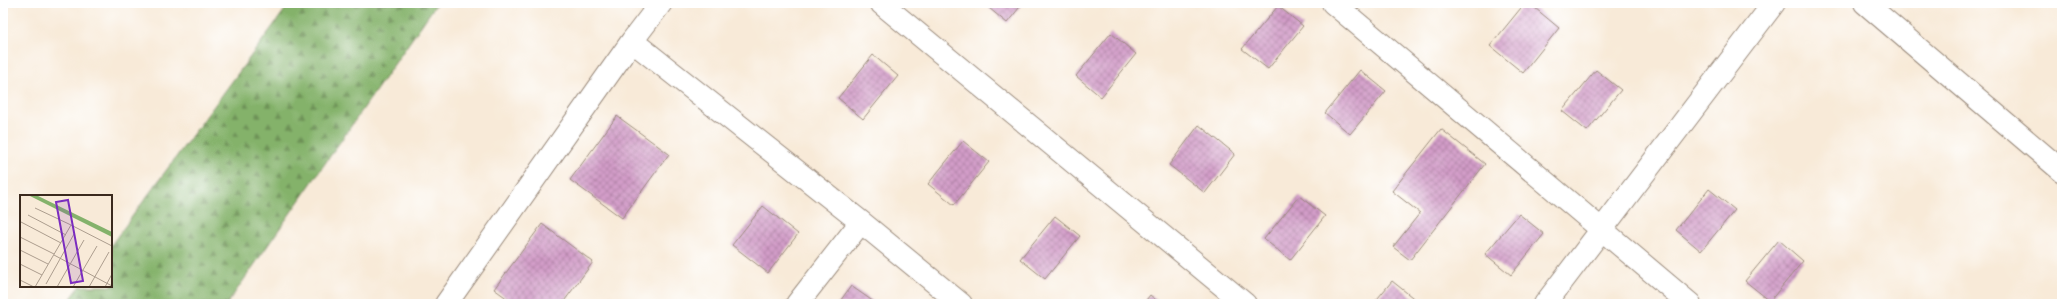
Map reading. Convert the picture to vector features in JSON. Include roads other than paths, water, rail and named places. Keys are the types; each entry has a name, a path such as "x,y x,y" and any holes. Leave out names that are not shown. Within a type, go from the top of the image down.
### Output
{"street":[{"path":"446,304 660,3"},
{"path":"1333,3 1690,304"},
{"path":"1545,304 1774,3"},
{"path":"1865,3 2062,170"},
{"path":"882,4 1245,304"},
{"path":"632,41 861,222 961,304"},
{"path":"797,304 861,222"}]}
